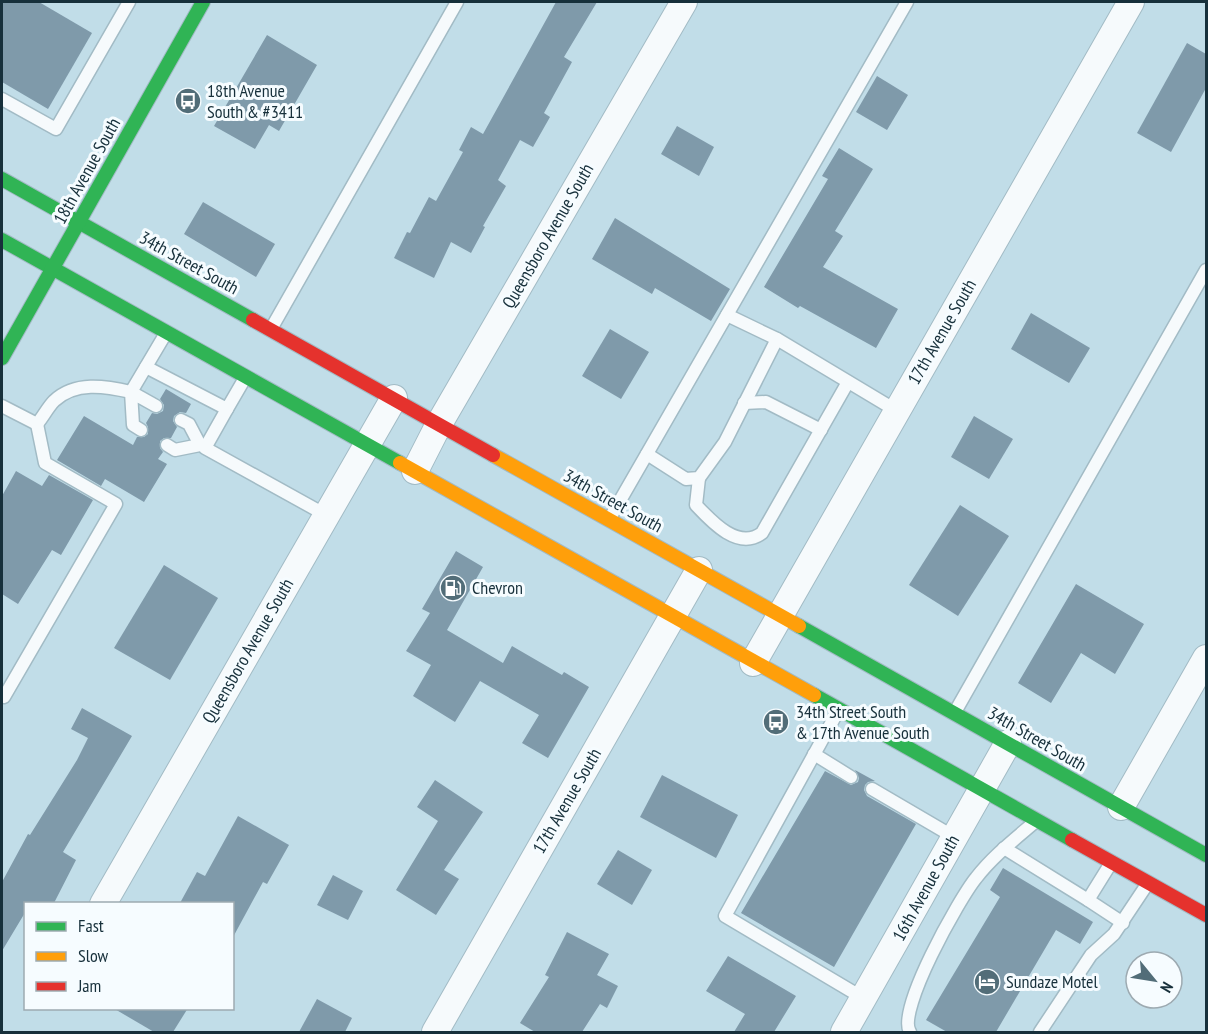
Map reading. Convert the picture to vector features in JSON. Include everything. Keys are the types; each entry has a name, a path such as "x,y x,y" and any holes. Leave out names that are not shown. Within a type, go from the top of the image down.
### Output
{"main road":[{"name":"18th Avenue South","path":"2,358 80,222 197,6"},
{"name":"34th Street South","path":"2,178 1206,855"},
{"path":"2,240 1206,915"}],"street":[{"name":"Queensboro Avenue South","path":"415,471 439,424 684,2"},
{"name":"17th Avenue South","path":"753,663 1131,2"},
{"name":"Queensboro Avenue South","path":"104,902 394,398"},
{"name":"17th Avenue South","path":"435,1032 699,570"},
{"path":"1121,807 1206,658"},
{"name":"16th Avenue South","path":"844,1032 1008,743"}],"lane":[{"path":"2,99 56,129 129,2"},
{"path":"271,329 457,2"},
{"path":"609,519 907,2"},
{"path":"954,713 1206,270"},
{"path":"727,315 777,339 897,411"},
{"path":"141,430 133,425 130,392 167,332"},
{"path":"777,339 725,441 699,478 696,505 717,527 743,539 755,538 762,533 848,382"},
{"path":"146,368 227,409"},
{"path":"202,447 246,376"},
{"path":"4,697 116,504 45,463 37,424 55,400 87,386 105,386 130,392 156,406"},
{"path":"744,404 766,402 821,430"},
{"path":"2,406 37,424"},
{"path":"181,420 189,424 202,447 326,515"},
{"path":"167,445 175,450 202,447"},
{"path":"647,454 686,479 699,478"},
{"path":"838,710 725,916 863,998"},
{"path":"814,754 851,777"},
{"path":"872,789 954,837"},
{"path":"910,1032 908,1029 910,1005 924,972 974,881 1004,848 1037,820"},
{"path":"1004,848 1123,923"},
{"path":"1088,900 1111,862"},
{"path":"1040,1032 1091,955 1123,923 1148,883"}],"building":[{"path":"2,2 39,2 92,33 48,109 2,82"},
{"path":"556,2 597,2 564,57 572,62 544,113 550,117 533,147 520,140 498,180 506,186 483,226 485,227 471,253 451,242 434,278 394,258 429,197 436,201 463,152 459,150 471,127 483,134"},
{"path":"267,35 317,65 279,131 269,125 255,149 214,126"},
{"path":"1187,43 1206,54 1206,88 1171,152 1137,133"},
{"path":"877,76 908,95 887,130 856,112"},
{"path":"677,126 714,147 699,176 661,154"},
{"path":"839,148 873,169 835,231 843,236 823,267 898,309 876,348 800,306 798,308 764,287 828,179 822,176"},
{"path":"203,202 275,244 256,277 184,234"},
{"path":"615,218 730,289 711,321 655,288 652,294 592,259"},
{"path":"1031,313 1090,348 1069,383 1011,349"},
{"path":"610,329 649,352 621,399 582,376"},
{"path":"166,389 191,404 186,413 180,412 174,416 173,421 177,427 171,438 164,438 160,441 160,448 163,452 158,459 167,464 144,502 105,479 101,486 57,460 84,416 133,445 137,437 144,437 148,434 146,423 152,413 157,414 163,411 164,405 160,399"},
{"path":"974,416 1013,439 989,479 951,457"},
{"path":"16,471 42,486 49,475 93,500 61,555 52,550 18,604 2,594 2,496"},
{"path":"960,505 1009,536 958,616 909,585"},
{"path":"456,551 483,567 447,630 503,663 512,646 562,675 564,672 589,687 548,758 522,743 539,715 480,681 455,722 413,696 431,665 406,651 430,613 422,609"},
{"path":"164,565 218,598 170,680 114,648"},
{"path":"1076,584 1144,624 1115,674 1081,653 1051,703 1018,683"},
{"path":"82,708 132,736 63,852 76,860 55,902 24,902 24,914 2,951 2,882 28,834 30,835 77,760 88,738 71,729"},
{"path":"855,770 875,781 865,785 864,790 867,796 916,824 834,967 741,913 825,771 851,785 858,782 859,778"},
{"path":"662,775 738,815 716,858 640,817"},
{"path":"435,780 483,812 444,870 459,879 436,915 396,890 438,821 417,807"},
{"path":"238,816 289,845 267,884 263,882 234,935 234,902 181,902 197,872 205,876"},
{"path":"618,850 652,870 632,905 597,884"},
{"name":"Sundaze Motel","path":"1003,868 1093,922 1080,944 1056,930 996,1032 947,1032 926,1020 1000,897 990,890"},
{"path":"333,875 363,891 348,920 317,905"},
{"path":"567,932 609,954 597,975 618,986 607,1008 600,1004 582,1032 535,1032 520,1023 549,977 545,975"},
{"path":"728,956 796,996 774,1032 734,1032 745,1014 706,991"},
{"path":"317,999 352,1018 345,1032 299,1032"},
{"path":"116,1010 187,1010 173,1032 154,1032"}],"traffic: fast":[{"path":"2,358 203,2"},
{"path":"2,179 253,320"},
{"path":"2,240 400,463"},
{"path":"799,626 1206,855"},
{"path":"814,695 1072,840"}],"traffic: slow":[{"path":"493,455 799,626"},
{"path":"400,463 814,695"}],"traffic: jam":[{"path":"253,320 493,455"},
{"path":"1072,840 1206,915"}],"place":[{"name":"18th Avenue South & #3411","path":"188,101"},
{"name":"Chevron","path":"453,588"},
{"name":"34th Street South & 17th Avenue South","path":"776,722"},
{"name":"Sundaze Motel","path":"987,982"}]}
